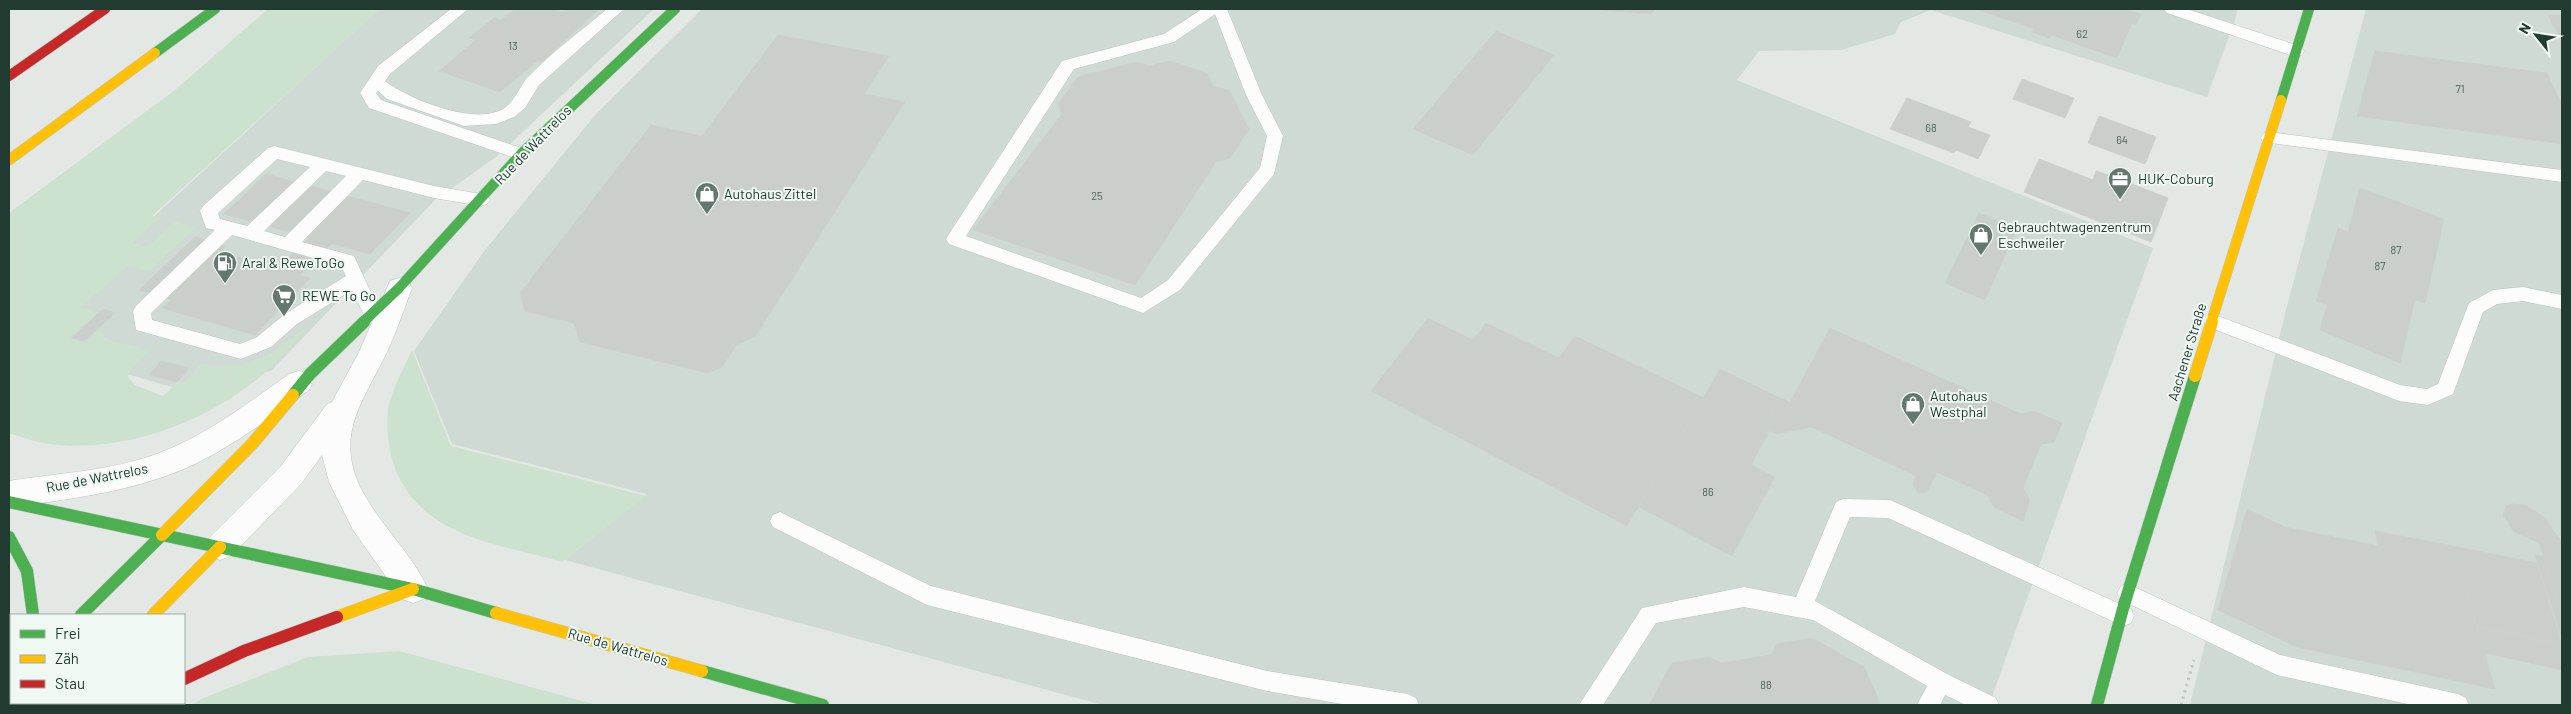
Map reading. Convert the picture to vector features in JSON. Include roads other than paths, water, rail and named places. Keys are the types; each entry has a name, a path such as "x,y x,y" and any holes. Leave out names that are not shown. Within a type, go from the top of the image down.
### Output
{"main road":[{"path":"9,76 105,9"},
{"path":"9,160 215,9"},
{"name":"Rue de Wattrelos","path":"162,535 253,443 310,374 371,312 399,288 521,154 674,9"},
{"name":"Aachener Straße","path":"2097,705 2128,593 2309,9"},
{"name":"Rue de Wattrelos","path":"9,502 413,590 823,705"},
{"path":"82,614 162,535"},
{"path":"9,536 27,571 33,614"},
{"path":"154,614 220,547"},
{"path":"185,679 244,651 413,590"}],"street":[{"name":"Rue de Wattrelos","path":"399,288 373,352 339,421 335,443 338,465 344,485 365,521 413,590"},
{"name":"Rue de Wattrelos","path":"9,494 139,472 168,463 220,438 310,374"},
{"name":"Rue de Wattrelos","path":"220,547 292,475 354,388"}],"lane":[{"path":"460,9 384,70 368,93 375,104 521,154"},
{"path":"376,82 392,95 464,120 490,120 508,113 519,104 533,81 616,9"},
{"path":"1212,9 1169,38 1068,65 956,239 1143,306 1174,285 1268,170 1275,136 1254,95 1220,9"},
{"path":"2172,9 2296,51"},
{"path":"2269,138 2562,176"},
{"path":"371,312 348,261 212,223 209,211 274,152 434,192 481,200"},
{"path":"250,234 323,164"},
{"path":"289,244 360,173"},
{"path":"229,228 142,310 143,325 241,352 264,342 291,319 356,279"},
{"path":"2213,321 2399,393 2428,397 2446,389 2475,308 2493,296 2523,294 2562,302"},
{"path":"1802,608 1843,508 1890,509 2122,616"},
{"path":"780,521 926,595 1267,682 1408,705"},
{"path":"2128,593 2276,665 2458,705"},
{"path":"1590,705 1650,615 1744,597 1816,611 1941,682 1988,705"},
{"path":"1928,705 1941,682"}],"place":[{"name":"HUK-Coburg","path":"2120,200"},
{"name":"Autohaus Zittel","path":"707,215"},
{"name":"Gebrauchtwagenzentrum Eschweiler","path":"1981,256"},
{"name":"Aral & ReweToGo","path":"225,284"},
{"name":"REWE To Go","path":"284,317"},
{"name":"Autohaus Westphal","path":"1913,425"}]}
